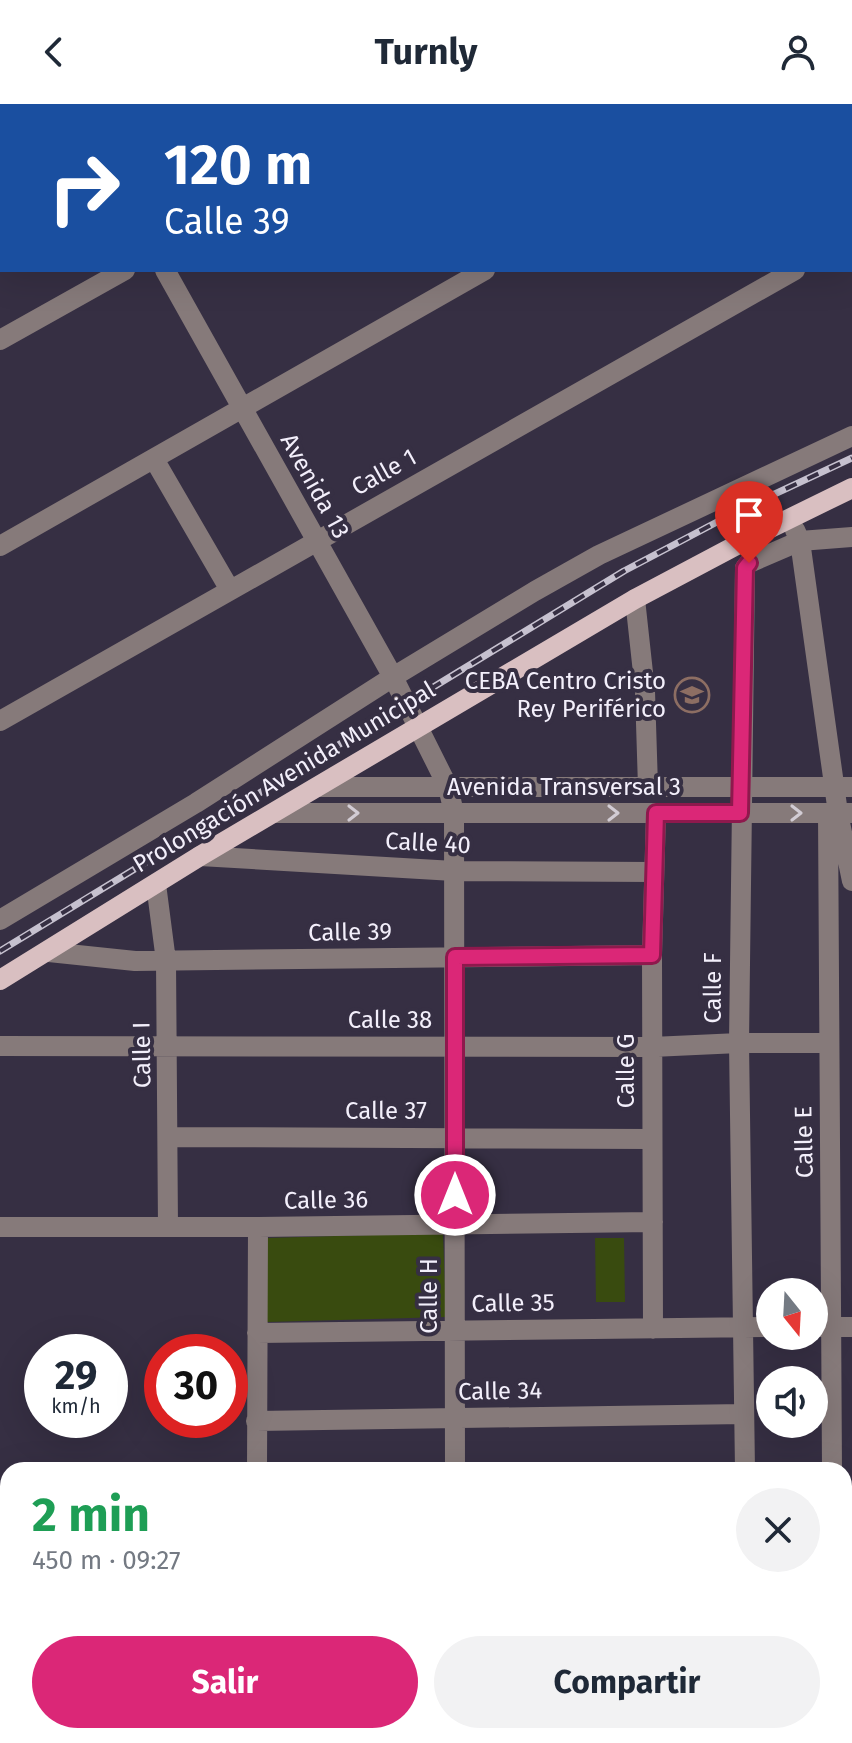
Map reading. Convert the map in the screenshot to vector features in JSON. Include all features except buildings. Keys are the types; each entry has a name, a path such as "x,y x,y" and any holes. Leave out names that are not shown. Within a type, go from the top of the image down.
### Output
{"main road":[{"name":"Prolongación Avenida Municipal","path":"0,980 200,856 635,599 852,488"}],"street":[{"path":"0,340 121,272"},
{"name":"Avenida 13","path":"166,272 393,677 448,787"},
{"path":"0,546 482,272"},
{"name":"Calle 1","path":"0,721 791,272"},
{"name":"Prolongación Avenida Municipal","path":"0,920 196,803 535,591 599,555 852,436"},
{"path":"154,459 230,590"},
{"path":"789,518 800,541 844,787 839,813 852,881"},
{"path":"800,541 852,537"},
{"name":"Calle F","path":"745,1462 739,1043 745,568 749,563 800,541"},
{"path":"635,599 645,691 648,787"},
{"name":"Avenida Transversal 3","path":"320,787 844,787"},
{"name":"Calle H","path":"448,787 454,813 455,1462"},
{"name":"Avenida Transversal 3","path":"275,813 839,813"},
{"name":"Calle G","path":"653,1329 652,955 656,813"},
{"name":"Calle E","path":"832,1462 828,1043 839,813"},
{"name":"Calle 40","path":"200,856 454,871 654,872"},
{"name":"Calle I","path":"156,884 166,961 168,1227"},
{"name":"Calle 39","path":"49,952 135,961 652,955"},
{"name":"Calle 38","path":"0,1046 652,1047 828,1043"},
{"name":"Calle 37","path":"168,1137 652,1139"},
{"name":"Calle 36","path":"0,1227 653,1222"},
{"path":"257,1462 258,1227"},
{"name":"Calle 35","path":"257,1333 756,1328"},
{"name":"Calle 34","path":"256,1421 744,1414"}],"green space":[{"path":"443,1233 446,1317 267,1322 267,1238"},
{"path":"595,1238 624,1238 625,1302 596,1302"}],"railway":[{"path":"0,951 624,571 736,512 852,458"}],"place":[{"name":"CEBA Centro Cristo Rey Periférico","path":"692,695"}],"route":[{"path":"455,1195 455,957 652,955 656,813 740,813 745,568 749,563"}]}
